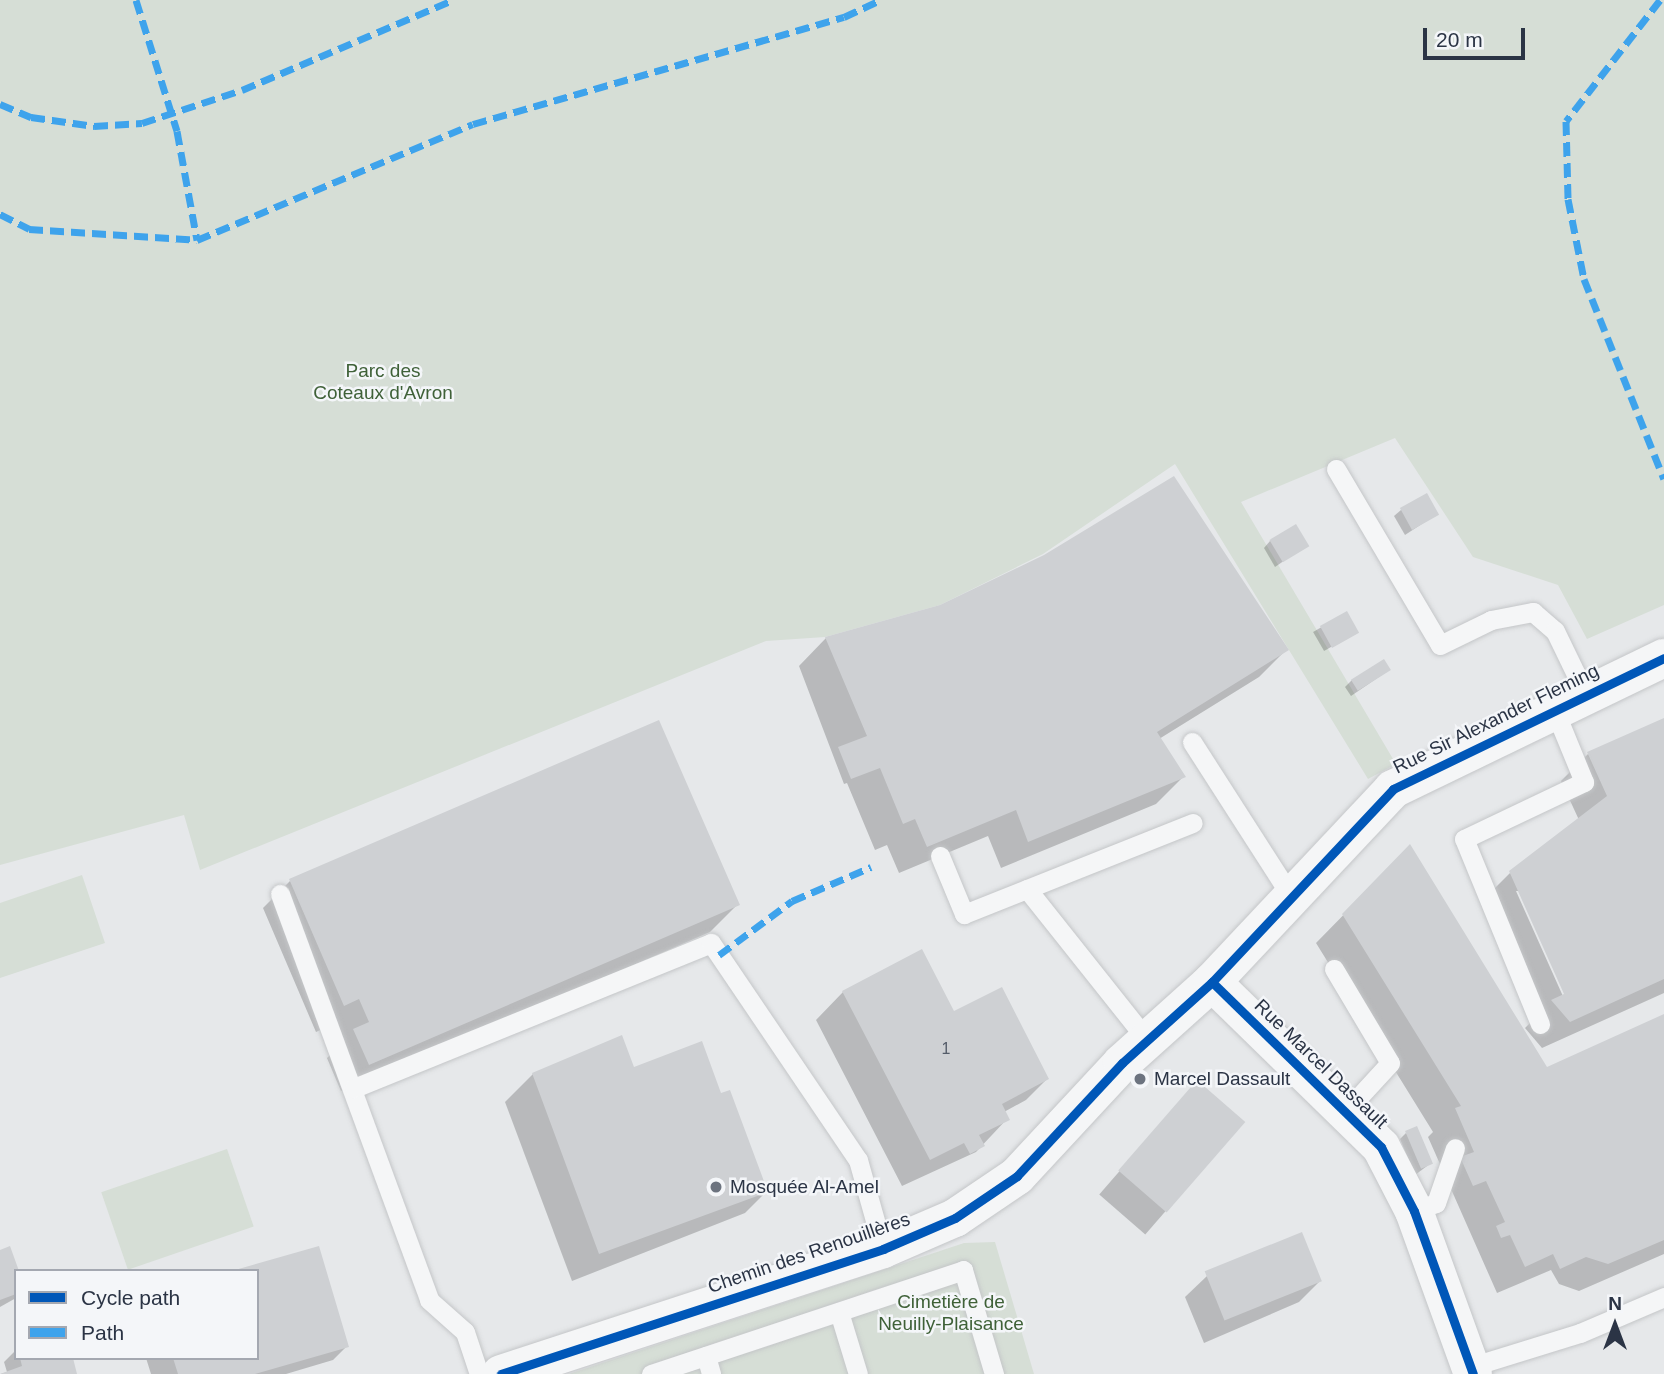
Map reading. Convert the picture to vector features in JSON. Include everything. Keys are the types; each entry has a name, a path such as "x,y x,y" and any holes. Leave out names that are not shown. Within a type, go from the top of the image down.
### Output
{"street":[{"name":"Rue Sir Alexander Fleming","path":"1212,982 1392,789 1664,658"},
{"name":"Chemin des Renouillères","path":"501,1374 883,1249 955,1218 1017,1176 1148,1041 1212,982"},
{"name":"Rue Marcel Dassault","path":"1212,982 1381,1147 1414,1211 1472,1371"}],"lane":[{"path":"1336,469 1440,645 1491,620 1533,612 1555,631 1584,782 1464,839 1540,1024"},
{"path":"1192,742 1291,896"},
{"path":"940,856 964,914 1193,823"},
{"path":"1027,889 1148,1041"},
{"path":"280,894 354,1088 429,1300 465,1332 479,1374"},
{"path":"354,1088 711,943 858,1160 883,1249"},
{"path":"1334,969 1390,1063 1345,1112"},
{"path":"1414,1211 1437,1203 1455,1148"},
{"path":"651,1374 708,1365 839,1312 962,1269 994,1374"},
{"path":"1472,1371 1580,1333 1664,1297"},
{"path":"839,1312 858,1374"}],"green space":[{"name":"Parc des Coteaux d'Avron","path":"0,0 1664,0 1664,605 1587,639 1558,585 1473,557 1395,438 1241,502 1396,764 1368,779 1175,464 1043,554 940,605 825,637 766,641 200,870 184,815 0,865"},
{"path":"82,875 105,943 0,978 0,903"},
{"path":"227,1149 254,1227 128,1269 101,1192"},
{"name":"Cimetière de Neuilly-Plaisance","path":"995,1242 1034,1374 569,1374 964,1243"}],"building":[{"path":"1174,476 1289,650 1157,732 1186,777 1028,842 1016,810 927,847 915,819 903,824 880,768 851,779 838,747 867,736 825,637 940,605 1044,555"},
{"path":"1427,493 1439,515 1412,530 1400,508"},
{"path":"1296,524 1309,546 1283,562 1269,540"},
{"path":"1347,611 1359,633 1332,648 1320,626"},
{"path":"1384,659 1391,670 1358,691 1351,680"},
{"path":"1664,718 1664,979 1570,1022 1551,1000 1564,994 1509,871 1607,796 1587,752"},
{"path":"659,720 740,905 369,1065 353,1029 369,1022 359,999 344,1006 289,879"},
{"path":"1410,844 1547,1067 1664,1014 1664,1240 1608,1264 1586,1257 1560,1269 1553,1254 1525,1267 1510,1235 1501,1238 1496,1226 1505,1222 1486,1181 1473,1186 1460,1157 1474,1152 1455,1108 1461,1106 1342,914"},
{"path":"922,949 954,1011 1002,987 1049,1079 1002,1104 1010,1120 979,1135 985,1146 970,1154 964,1143 930,1160 842,991"},
{"path":"622,1035 634,1067 702,1041 721,1093 730,1090 768,1192 599,1254 532,1073"},
{"path":"1197,1080 1245,1122 1167,1213 1118,1171"},
{"path":"1417,1126 1433,1164 1421,1169 1405,1131"},
{"path":"1302,1232 1322,1281 1224,1320 1205,1271"},
{"path":"10,1246 18,1269 14,1269 14,1295 0,1300 0,1250"},
{"path":"319,1246 349,1347 255,1374 178,1374 174,1360 259,1360 259,1269 238,1269"},
{"path":"20,1360 74,1360 77,1374 0,1374 22,1366"}],"marked path":[{"path":"136,0 177,131 197,240"},
{"path":"0,104 31,117 94,126 142,123 242,90 453,0"},
{"path":"0,214 29,229 197,240 473,124 844,17 880,0"},
{"path":"1660,0 1566,121 1568,199 1584,279 1664,479"},
{"path":"719,955 792,901 871,867"}],"cycle path":[{"path":"501,1374 883,1249 955,1218 1017,1176 1122,1063 1212,982 1393,789 1664,658"},
{"path":"1212,982 1381,1147 1414,1211 1473,1374"}],"place":[{"name":"Marcel Dassault","path":"1140,1079"},
{"name":"Mosquée Al-Amel","path":"716,1187"}]}
